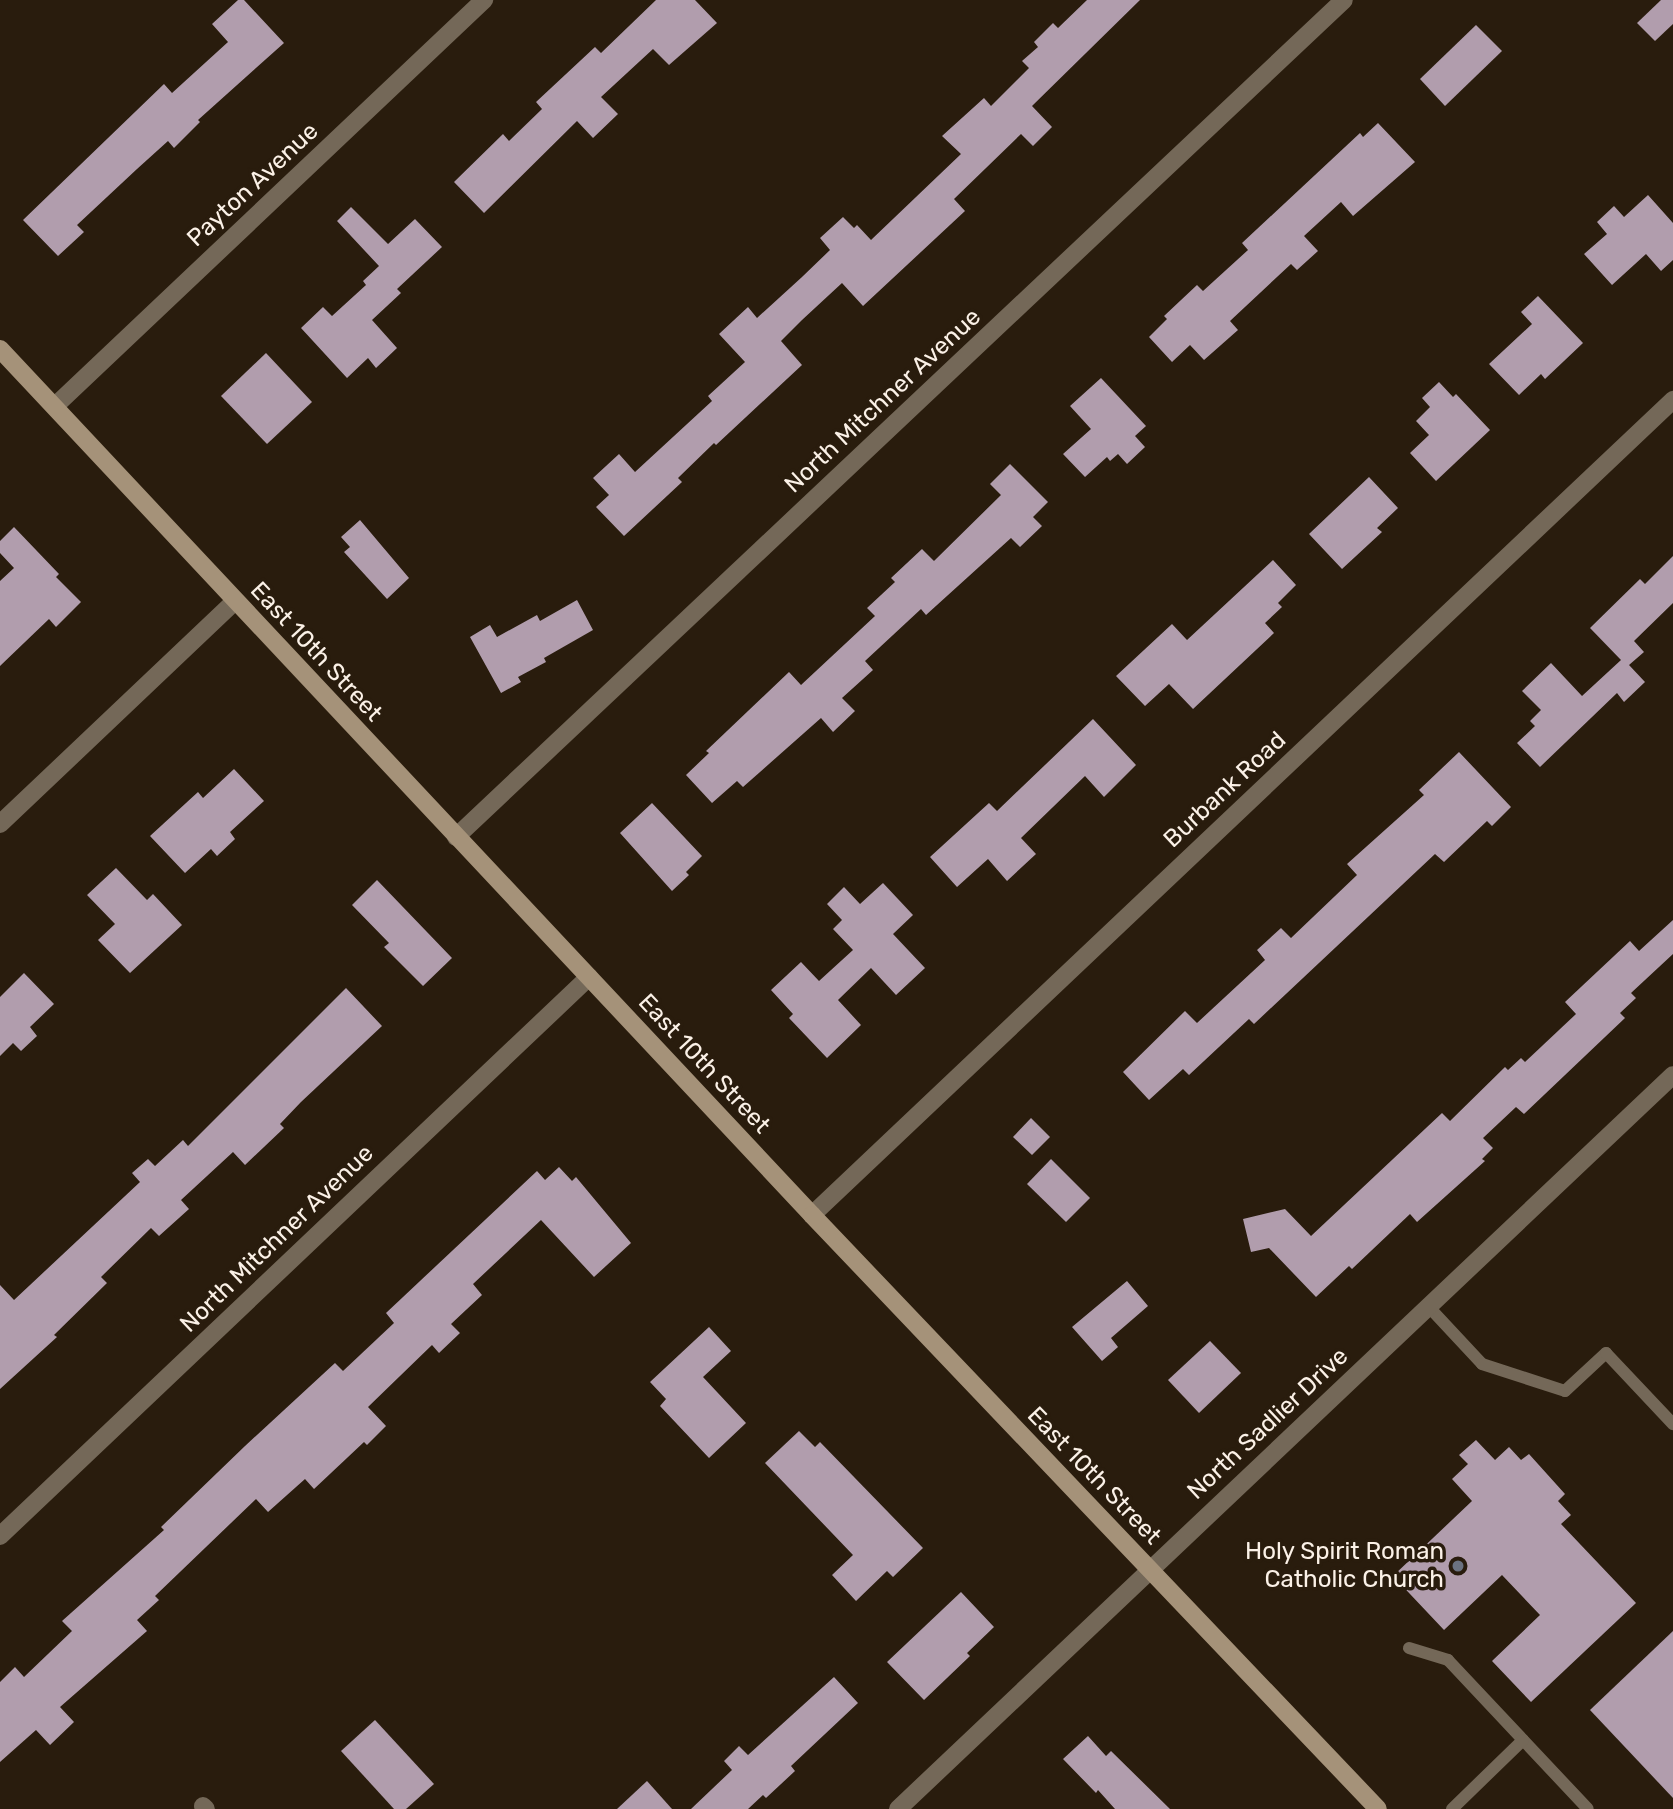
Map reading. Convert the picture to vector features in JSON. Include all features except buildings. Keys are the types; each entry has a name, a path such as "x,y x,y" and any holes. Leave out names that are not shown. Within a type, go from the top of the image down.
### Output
{"main road":[{"name":"East 10th Street","path":"0,349 456,837 1378,1809"}],"street":[{"name":"Payton Avenue","path":"55,406 484,0"},
{"name":"North Mitchner Avenue","path":"456,837 1344,0"},
{"name":"Burbank Road","path":"812,1214 1673,400"},
{"path":"0,824 235,601"},
{"name":"North Mitchner Avenue","path":"0,1536 589,977"},
{"name":"North Sadlier Drive","path":"898,1809 1673,1075"}],"lane":[{"path":"1427,1307 1482,1364 1564,1391 1606,1353 1673,1424"},
{"path":"1409,1648 1448,1660 1588,1809"},
{"path":"1452,1809 1523,1740"}],"place":[{"name":"Holy Spirit Roman Catholic Church","path":"1458,1566"}]}
